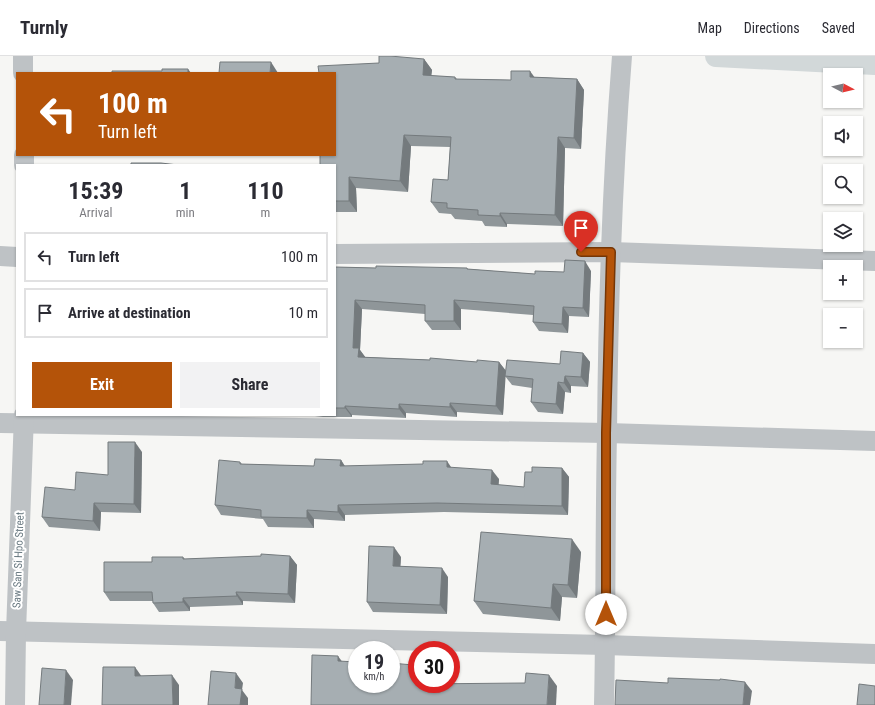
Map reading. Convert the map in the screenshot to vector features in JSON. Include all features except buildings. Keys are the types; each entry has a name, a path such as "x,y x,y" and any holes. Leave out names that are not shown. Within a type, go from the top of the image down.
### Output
{"main road":[{"path":"716,56 875,64"}],"street":[{"path":"23,56 23,72"},
{"path":"604,705 606,433 611,252 617,116 622,56"},
{"path":"336,254 611,252 875,261"},
{"path":"0,256 16,257"},
{"path":"0,423 24,419 875,441"},
{"name":"Saw San Si Hpo Street","path":"15,705 8,632 24,419"},
{"path":"8,632 605,645 875,654"}],"route":[{"path":"581,252 611,252 606,433 606,614"}]}
